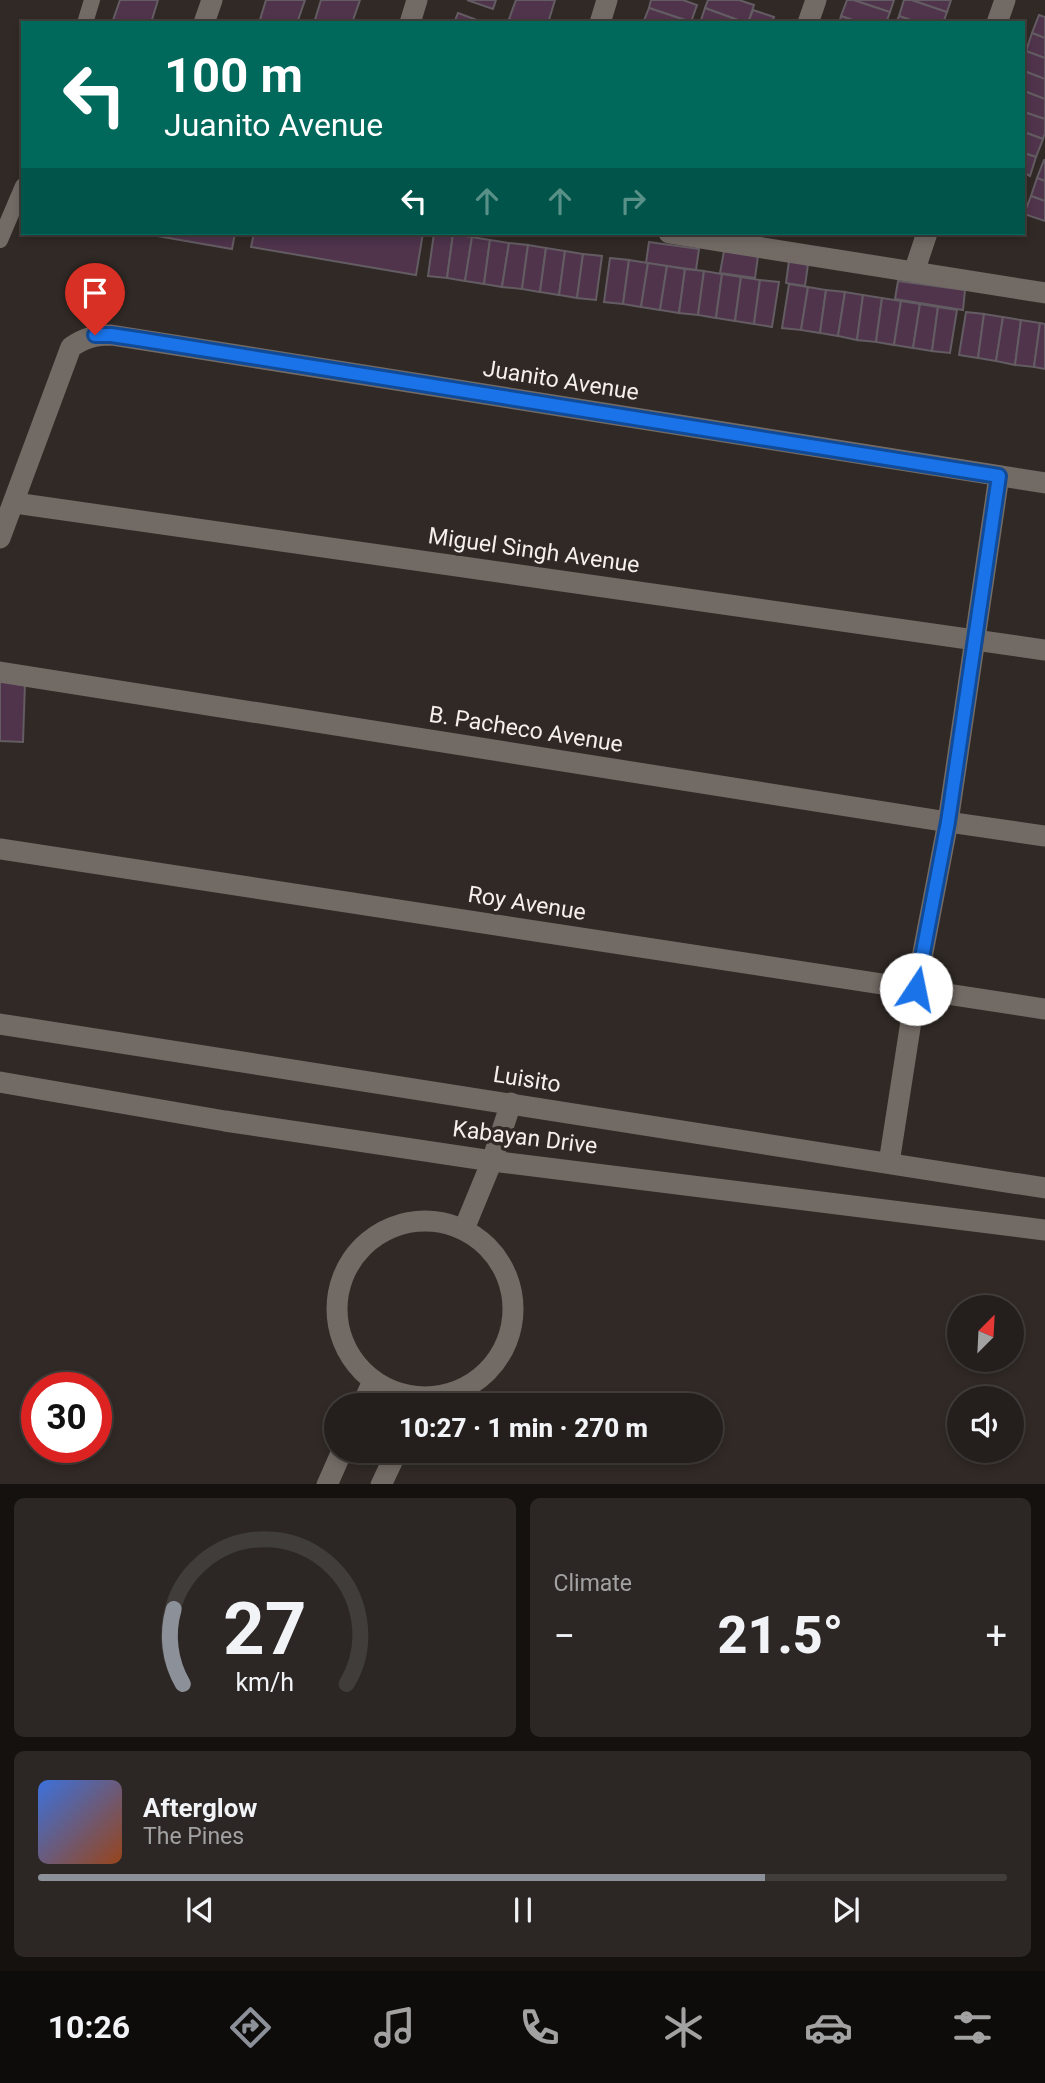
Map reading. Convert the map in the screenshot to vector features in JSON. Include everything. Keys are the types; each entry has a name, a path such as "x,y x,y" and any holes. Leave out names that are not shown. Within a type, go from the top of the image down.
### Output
{"street":[{"path":"205,21 212,0"},
{"path":"411,21 417,0"},
{"path":"601,21 607,0"},
{"path":"809,21 816,0"},
{"path":"998,21 1005,0"},
{"path":"695,235 735,238 914,272 1045,293"},
{"path":"914,272 926,235"},
{"name":"Juanito Avenue","path":"15,503 71,347 84,338 95,335 111,335 1045,483"},
{"path":"889,1163 916,989 948,822 999,476"},
{"path":"0,538 15,503"},
{"name":"Miguel Singh Avenue","path":"15,503 1045,650"},
{"name":"B. Pacheco Avenue","path":"0,672 1045,836"},
{"name":"Roy Avenue","path":"0,849 1045,1009"},
{"name":"Luisito","path":"0,1024 1045,1188"},
{"name":"Kabayan Drive","path":"0,1082 225,1121 492,1161 1045,1230"},
{"path":"464,1229 492,1161 511,1103"},
{"path":"399,1393 373,1381 348,1353 336,1317 341,1280 360,1248 391,1227 428,1220 464,1229 489,1247 506,1272 514,1301 512,1331 500,1359 479,1380 454,1393"},
{"path":"368,1393 373,1381"},
{"path":"327,1484 337,1463"},
{"path":"381,1484 391,1463"}],"lane":[{"path":"86,21 92,0"},
{"path":"0,240 21,191"}],"building":[{"path":"120,0 158,0 152,21 113,21"},
{"path":"266,0 305,0 298,21 260,21"},
{"path":"321,0 360,0 353,21 315,21"},
{"path":"467,0 496,0 493,9"},
{"path":"516,0 555,0 549,21 509,19"},
{"path":"651,0 683,0 697,5 691,21 649,8"},
{"path":"708,0 739,0 754,5 749,21 741,21 705,8"},
{"path":"847,0 890,12 887,21 855,21 841,16"},
{"path":"854,0 894,0 890,12"},
{"path":"904,0 912,0 947,12 944,21 913,21 899,16"},
{"path":"912,0 951,0 947,12"},
{"path":"649,8 688,21 644,21"},
{"path":"705,8 741,21 701,21"},
{"path":"753,10 774,17 773,21 749,21"},
{"path":"458,13 480,21 455,21"},
{"path":"1039,15 1045,17 1045,38 1032,33"},
{"path":"841,16 855,21 840,21"},
{"path":"899,16 913,21 897,21"},
{"path":"1032,33 1045,38 1045,58 1026,51"},
{"path":"1026,51 1045,58 1045,79 1025,71"},
{"path":"1025,71 1045,79 1045,99 1025,91"},
{"path":"1025,91 1045,99 1045,119 1025,112"},
{"path":"1025,112 1045,119 1043,139 1025,132"},
{"path":"1025,132 1043,139 1036,157 1025,153"},
{"path":"1025,153 1036,157 1030,176 1025,174"},
{"path":"1045,160 1045,181 1037,178"},
{"path":"1037,178 1045,181 1045,201 1031,196"},
{"path":"1031,196 1045,201 1045,221 1025,214"},
{"path":"152,235 235,235 232,249"},
{"path":"254,235 423,235 416,275 251,247"},
{"path":"434,235 453,235 447,278 428,276"},
{"path":"453,235 472,237 465,281 447,278"},
{"path":"472,237 490,240 484,284 465,281"},
{"path":"490,240 509,243 502,287 484,284"},
{"path":"649,242 699,249 696,270 646,263"},
{"path":"509,243 528,245 522,289 502,287"},
{"path":"528,245 546,248 540,292 522,289"},
{"path":"546,248 565,251 559,295 540,292"},
{"path":"565,251 583,254 577,298 559,295"},
{"path":"724,251 758,256 755,278 720,273"},
{"path":"583,254 602,256 596,300 577,298"},
{"path":"610,258 629,260 623,304 604,302"},
{"path":"629,260 648,263 641,307 623,304"},
{"path":"789,261 808,264 805,286 786,283"},
{"path":"648,263 667,266 660,310 641,307"},
{"path":"667,266 685,269 679,313 660,310"},
{"path":"685,269 704,271 698,315 679,313"},
{"path":"704,271 722,274 716,318 698,315"},
{"path":"722,274 741,277 735,321 716,318"},
{"path":"741,277 760,280 754,324 735,321"},
{"path":"760,280 779,282 772,327 754,324"},
{"path":"898,281 965,290 963,310 895,299"},
{"path":"789,284 808,287 801,330 782,328"},
{"path":"808,287 826,290 820,333 801,330"},
{"path":"826,290 845,292 838,336 820,333"},
{"path":"845,292 863,295 857,340 838,336"},
{"path":"863,295 882,298 876,342 857,340"},
{"path":"882,298 901,301 894,345 876,342"},
{"path":"901,301 920,304 913,348 894,345"},
{"path":"920,304 938,307 932,351 913,348"},
{"path":"938,307 957,310 950,353 932,351"},
{"path":"966,312 984,314 978,358 959,355"},
{"path":"984,314 1003,317 996,361 978,358"},
{"path":"1003,317 1021,320 1015,365 996,361"},
{"path":"1021,320 1040,323 1034,367 1015,365"},
{"path":"1040,323 1045,324 1045,369 1034,367"},
{"path":"0,681 25,682 23,742 0,741"}],"route":[{"path":"95,335 138,339 999,476 948,822 916,989"}]}
